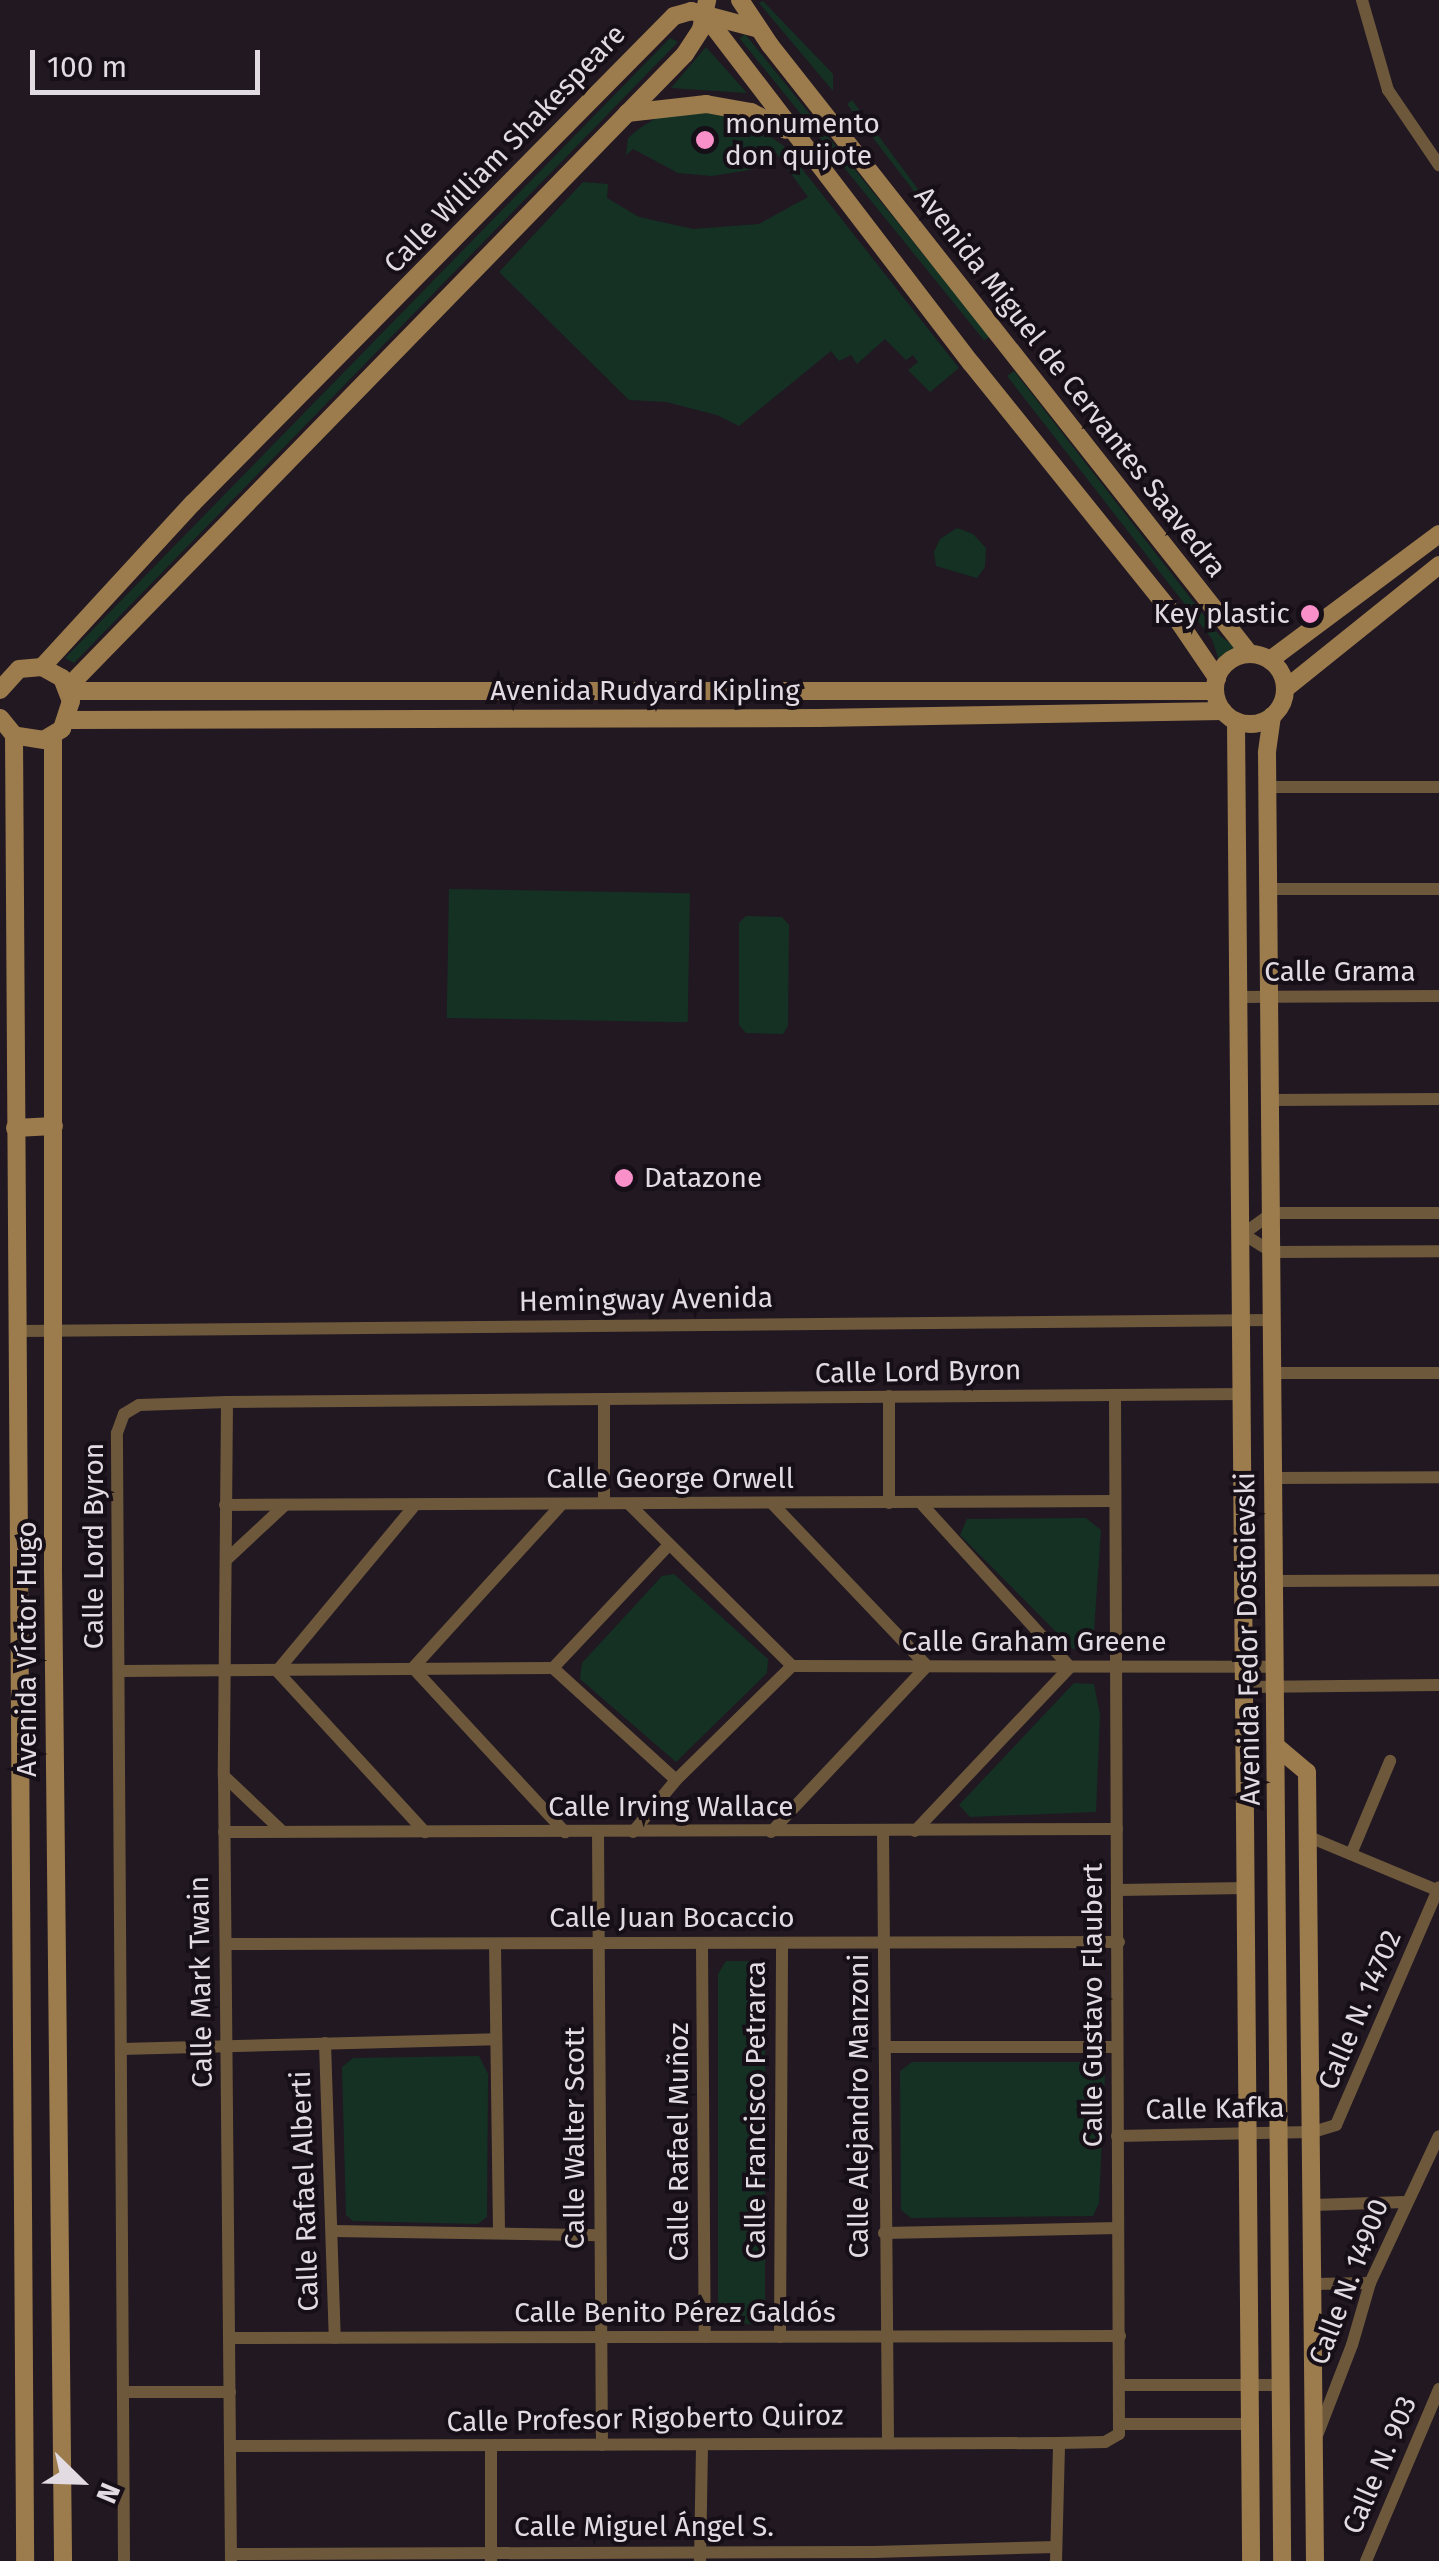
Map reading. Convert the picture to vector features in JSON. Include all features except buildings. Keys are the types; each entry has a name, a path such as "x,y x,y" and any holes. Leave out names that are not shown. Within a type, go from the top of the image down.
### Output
{"street":[{"name":"Avenida Miguel de Cervantes Saavedra","path":"740,0 1250,654"},
{"path":"1362,0 1388,90 1439,166"},
{"path":"703,5 759,28"},
{"path":"4,725 34,741 53,736 68,720 69,689 695,41 703,5"},
{"path":"703,5 792,133 1179,622 1230,716 1255,724 1272,716 1285,689 1439,565"},
{"name":"Calle William Shakespeare","path":"0,690 19,669 42,667 193,503 674,16 703,5"},
{"path":"627,113 706,104 751,112 792,133"},
{"path":"1270,660 1439,534"},
{"path":"1216,684 1230,661 1250,654 1270,660 1278,668 1285,689"},
{"path":"42,667 69,689"},
{"name":"Avenida Rudyard Kipling","path":"69,689 1216,684"},
{"name":"Avenida Rudyard Kipling","path":"68,720 1230,716"},
{"name":"Avenida Fedor Dostoievski","path":"1230,716 1241,997 1251,2561"},
{"name":"Avenida Fedor Dostoievski","path":"1272,716 1268,888 1282,2561"},
{"name":"Avenida Víctor Hugo","path":"4,725 20,1331 25,2561"},
{"name":"Avenida Víctor Hugo","path":"53,736 63,2561"},
{"path":"1268,787 1439,787"},
{"path":"1268,888 1439,889"},
{"name":"Calle Grama","path":"1241,997 1439,996"},
{"path":"1270,1100 1439,1099"},
{"path":"15,1128 54,1126"},
{"path":"1439,1213 1272,1213 1243,1234 1272,1252 1439,1251"},
{"name":"Hemingway Avenida","path":"20,1331 1273,1320"},
{"path":"1273,1373 1439,1373"},
{"name":"Calle Lord Byron","path":"124,2561 119,1424 124,1414 139,1405 228,1402 1244,1394"},
{"name":"Calle Gustavo Flaubert","path":"1115,1395 1120,2424"},
{"path":"889,1396 890,1503"},
{"path":"604,1401 604,1504"},
{"name":"Calle Mark Twain","path":"228,1402 224,1832 231,2558"},
{"path":"1274,1478 1439,1477"},
{"name":"Calle George Orwell","path":"225,1505 1115,1501"},
{"path":"915,1832 1070,1666 921,1502"},
{"path":"771,1832 927,1666 772,1503"},
{"path":"413,1668 562,1504"},
{"path":"630,1504 792,1666 676,1780 633,1832"},
{"path":"226,1560 284,1505"},
{"path":"277,1670 415,1505"},
{"path":"553,1668 668,1546"},
{"path":"1276,1581 1439,1580"},
{"name":"Calle Graham Greene","path":"792,1666 1246,1667 1276,1677"},
{"path":"413,1668 566,1832"},
{"path":"120,1671 553,1668 676,1780"},
{"path":"277,1670 425,1832"},
{"path":"1246,1687 1276,1677 1439,1685"},
{"path":"1277,1747 1307,1772 1315,2561"},
{"path":"1351,1854 1390,1762"},
{"path":"224,1776 283,1832"},
{"name":"Calle Irving Wallace","path":"224,1832 1117,1830"},
{"name":"Calle Walter Scott","path":"598,1832 602,2445"},
{"name":"Calle Alejandro Manzoni","path":"883,1832 884,2336 888,2441"},
{"path":"1307,1836 1439,1889"},
{"path":"1118,1890 1247,1888"},
{"name":"Calle N. 14702","path":"1313,2132 1329,2130 1345,2111 1439,1889"},
{"name":"Calle Juan Bocaccio","path":"226,1944 1119,1942"},
{"path":"494,1944 499,2232"},
{"name":"Calle Francisco Petrarca","path":"780,2337 782,1944"},
{"name":"Calle Rafael Muñoz","path":"702,1945 705,2337"},
{"path":"120,2049 496,2039"},
{"name":"Calle Rafael Alberti","path":"325,2043 335,2338"},
{"path":"885,2047 1117,2047"},
{"name":"Calle Kafka","path":"1118,2136 1313,2132"},
{"name":"Calle N. 14900","path":"1311,2449 1352,2345 1370,2283 1439,2136"},
{"path":"1313,2205 1405,2202"},
{"path":"884,2233 1118,2228"},
{"path":"333,2231 600,2235"},
{"path":"1313,2284 1370,2283"},
{"name":"Calle Benito Pérez Galdós","path":"230,2338 1120,2336"},
{"path":"1121,2385 1280,2386"},
{"name":"Calle N. 903","path":"1366,2561 1439,2388"},
{"path":"123,2392 230,2392"},
{"path":"1056,2554 1059,2444 1112,2440 1120,2424 1250,2424"},
{"name":"Calle Profesor Rigoberto Quiroz","path":"232,2446 702,2447 888,2441 1059,2444"},
{"path":"491,2446 491,2556"},
{"path":"700,2556 702,2447"},
{"name":"Calle Miguel Ángel S.","path":"231,2558 1056,2554"}],"green space":[{"path":"763,1 833,74 833,91 759,3"},
{"path":"745,34 990,336 984,341 740,38"},
{"path":"670,38 678,42 74,663 65,658"},
{"path":"706,47 747,93 671,88"},
{"path":"852,100 926,200 923,203 847,104"},
{"path":"694,108 743,118 784,146 959,368 930,392 908,370 918,362 913,355 906,360 885,339 857,364 851,355 839,361 831,351 739,426 717,415 666,402 629,400 499,272 583,182 608,184 607,198 639,217 693,229 759,224 808,197 776,153 750,170 712,176 678,173 633,149 626,155 628,138 640,128 658,117"},
{"path":"1014,371 1220,636 1241,651 1220,664 1212,639 1007,376"},
{"path":"957,528 973,534 986,548 985,567 977,578 936,566 934,552 940,539"},
{"path":"449,889 690,893 688,1022 447,1018"},
{"path":"746,916 782,917 789,925 788,1026 783,1034 746,1033 739,1025 739,923"},
{"path":"1086,1518 1101,1530 1093,1646 1073,1649 960,1535 967,1519"},
{"path":"674,1574 768,1659 767,1673 676,1762 580,1679 582,1663 662,1576"},
{"path":"1074,1683 1094,1684 1100,1715 1096,1812 970,1817 959,1805"},
{"path":"726,1961 759,1961 765,1977 765,2314 756,2325 729,2321 718,2311 718,1974"},
{"path":"479,2056 488,2074 487,2217 478,2224 353,2221 346,2215 342,2067 353,2058"},
{"path":"912,2062 1091,2062 1105,2073 1099,2203 1093,2216 911,2218 901,2210 900,2071"}],"place":[{"name":"monumento don quijote","path":"705,140"},
{"name":"Key plastic","path":"1310,614"},
{"name":"Datazone","path":"624,1178"}]}
